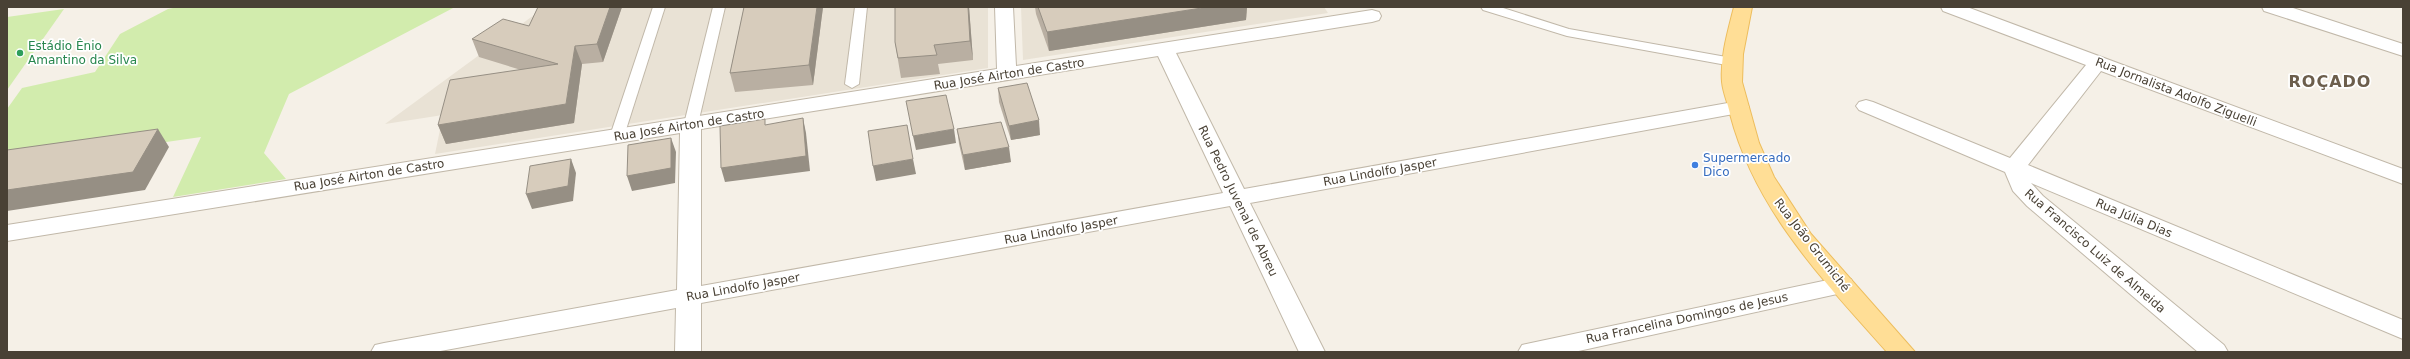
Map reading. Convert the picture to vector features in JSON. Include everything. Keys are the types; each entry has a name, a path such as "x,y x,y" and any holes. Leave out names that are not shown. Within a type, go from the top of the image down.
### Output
{"main road":[{"name":"Rua João Grumiché","path":"1743,7 1732,62 1732,83 1739,107 1741,126 1762,178 1795,227 1842,285 1902,352"}],"street":[{"path":"1004,7 1007,74"},
{"name":"Rua Jornalista Adolfo Ziguelli","path":"1950,7 2403,177"},
{"path":"2271,7 2403,50"},
{"name":"Rua José Airton de Castro","path":"7,233 1372,16"},
{"name":"Rua Pedro Juvenal de Abreu","path":"1164,49 1312,352"},
{"path":"2014,168 2098,62"},
{"name":"Rua Júlia Dias","path":"1866,106 2403,330"},
{"name":"Rua Lindolfo Jasper","path":"384,352 1739,107"},
{"path":"688,352 691,124"},
{"name":"Rua Francisco Luiz de Almeida","path":"2014,168 2021,186 2035,201 2214,352"},
{"name":"Rua Francelina Domingos de Jesus","path":"1531,352 1842,285"}],"lane":[{"path":"617,136 659,7"},
{"path":"691,124 719,7"},
{"path":"852,84 861,7"},
{"path":"1487,7 1567,32 1732,62"}],"shaded area":[{"path":"545,7 988,7 988,68 435,154 443,115 385,124"},
{"path":"1021,7 1324,7 1328,13 1023,60"}],"green space":[{"path":"178,7 455,7 289,94 264,153 286,179 173,197 201,137 7,165 7,109 22,88 95,72 120,34 168,9"},
{"name":"Estádio Ênio Amantino da Silva","path":"64,9 7,90 7,17"}],"building":[{"path":"538,7 610,7 597,44 575,46 566,104 438,125 450,80 558,64 472,39 503,19 529,26"},
{"path":"744,7 817,7 809,65 730,73"},
{"path":"895,7 968,7 970,41 934,45 937,55 898,58 895,42"},
{"path":"1038,7 1208,7 1047,32"},
{"path":"1027,83 1039,120 1009,126 998,88"},
{"path":"946,95 954,129 913,136 906,101"},
{"path":"803,118 806,156 721,168 720,126 765,119 765,125"},
{"path":"1001,122 1009,147 963,155 957,129"},
{"path":"907,125 913,159 873,166 868,131"},
{"path":"158,129 133,172 7,190 7,150"},
{"path":"671,138 671,168 627,176 628,145"},
{"path":"571,159 568,186 526,194 530,166"}],"place":[{"name":"Estádio Ênio Amantino da Silva","path":"20,53"},
{"name":"Supermercado Dico","path":"1695,165"}],"district":[{"name":"ROÇADO","path":"2330,81"}]}
